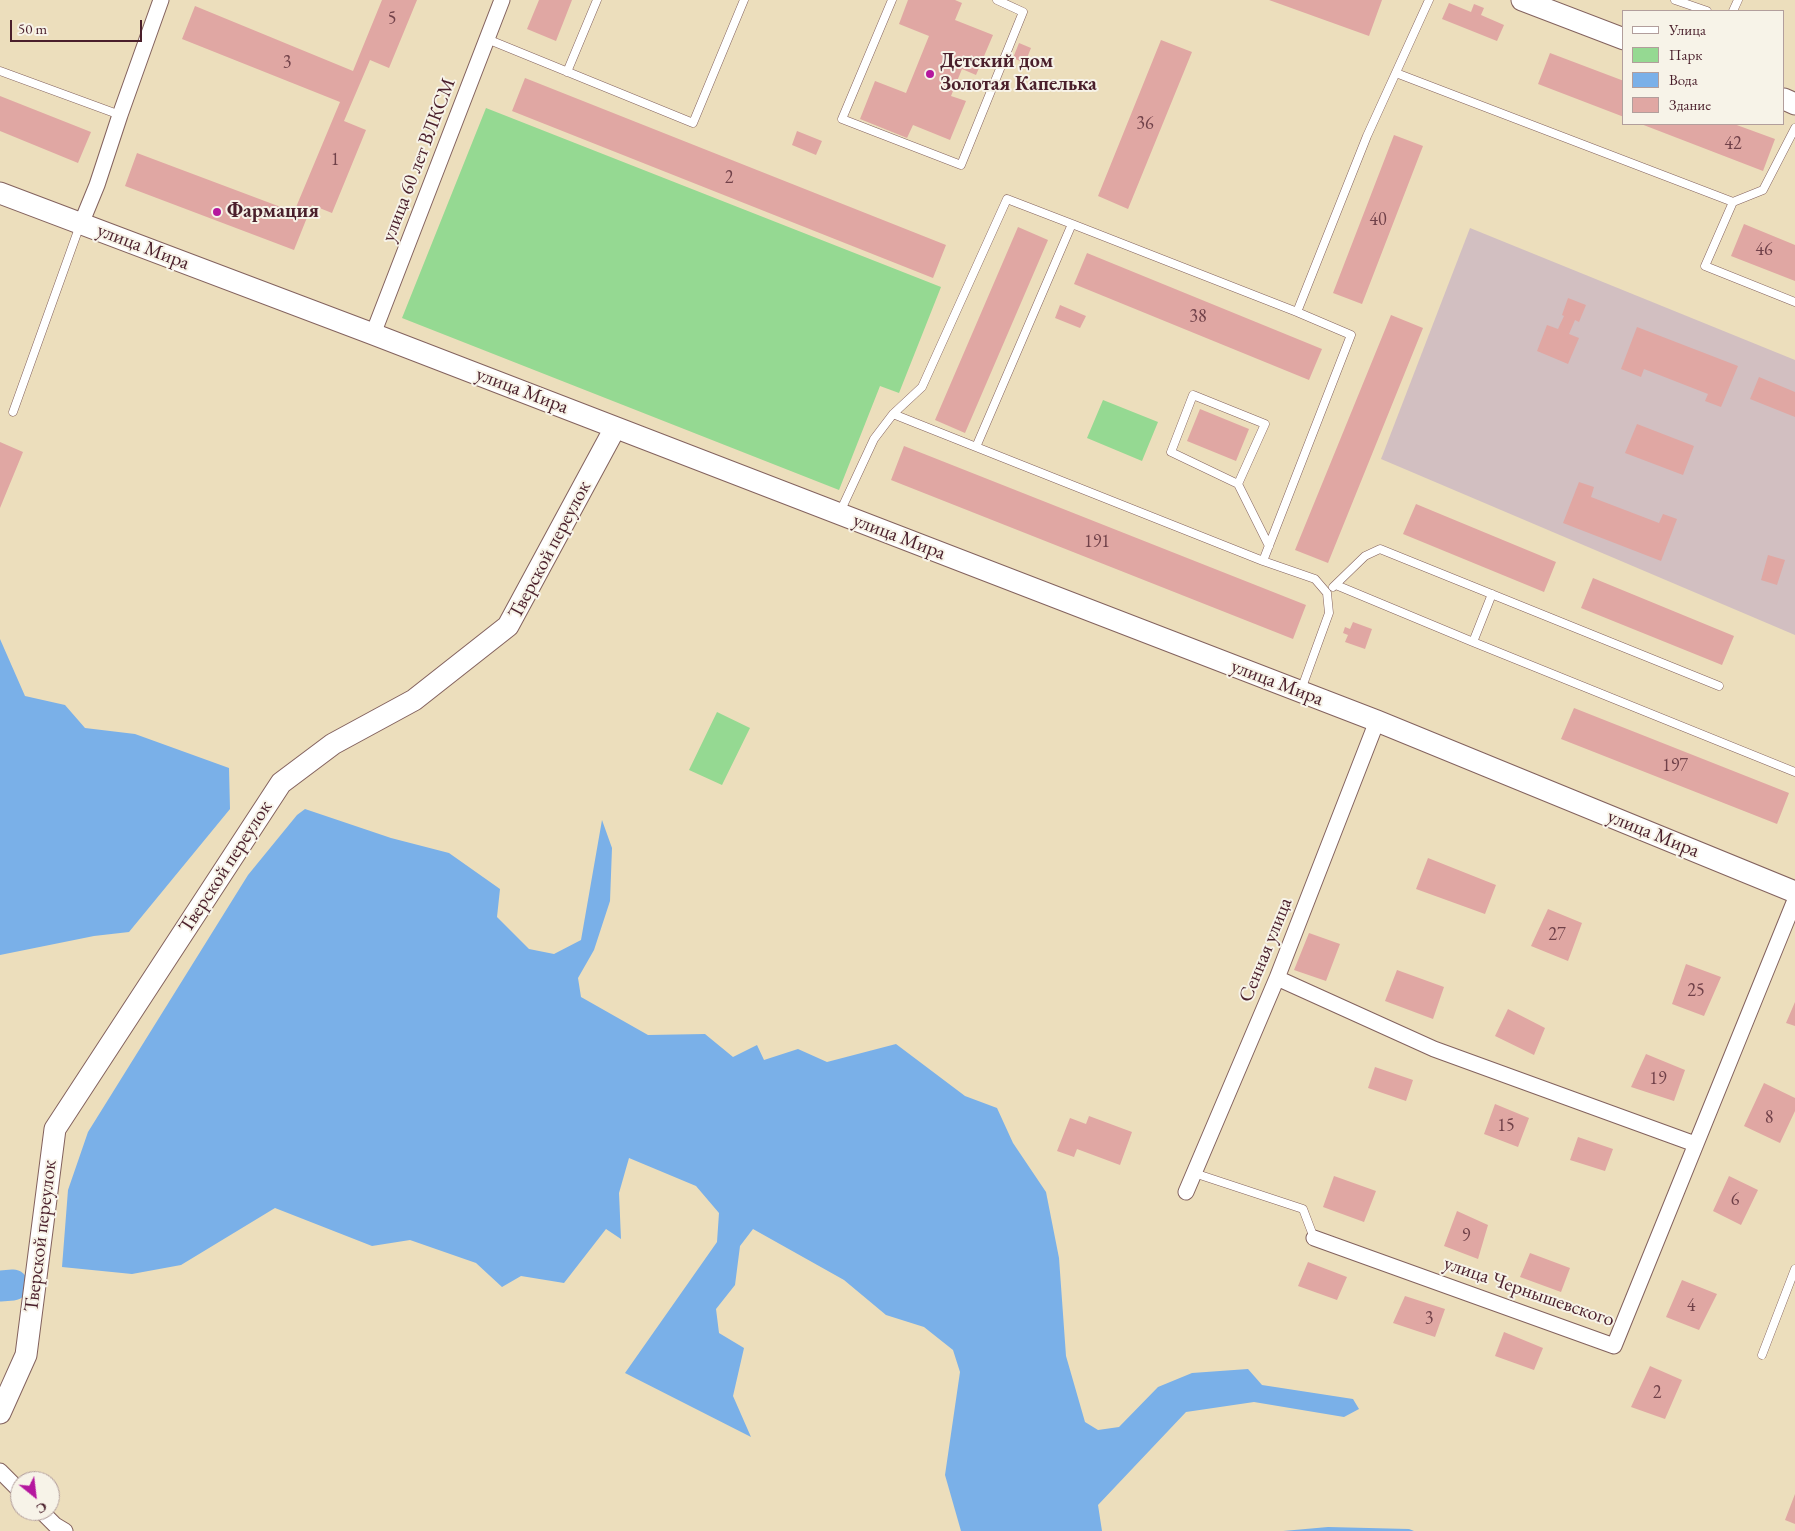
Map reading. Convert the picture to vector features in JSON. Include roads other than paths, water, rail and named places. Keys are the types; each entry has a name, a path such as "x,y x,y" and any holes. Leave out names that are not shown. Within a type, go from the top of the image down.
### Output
{"street":[{"path":"81,224 97,185 160,0"},
{"name":"улица 60 лет ВЛКСМ","path":"373,334 502,0"},
{"path":"1522,0 1551,8 1622,38"},
{"name":"улица Мира","path":"0,193 373,334 1377,721 1795,892"},
{"name":"Тверской переулок","path":"0,1413 26,1355 55,1129 281,783 332,744 414,700 508,626 615,428"},
{"name":"Сенная улица","path":"1186,1192 1276,978 1377,721"},
{"name":"улица Чернышевского","path":"1314,1238 1614,1346 1795,900"},
{"path":"1276,978 1434,1049 1695,1144"},
{"path":"0,1471 10,1481"},
{"path":"51,1521 65,1531"}],"lane":[{"path":"568,72 597,0"},
{"path":"487,39 694,122 744,0"},
{"path":"892,0 842,119 962,165 1023,12 997,0"},
{"path":"1297,312 1367,136 1429,0"},
{"path":"1675,0 1704,10"},
{"path":"0,71 120,115"},
{"path":"1396,73 1733,202 1763,190 1795,128"},
{"path":"839,514 874,439 893,414 922,387 1007,199 1297,312 1351,335 1263,562"},
{"path":"1733,202 1705,266 1795,302"},
{"path":"13,412 81,224"},
{"path":"976,447 1072,224"},
{"path":"1238,484 1265,424 1194,395 1171,452 1238,484 1269,546"},
{"path":"893,414 1263,562 1314,579 1326,593 1329,613 1300,692"},
{"path":"1326,593 1365,556 1380,549 1719,686"},
{"path":"1336,585 1795,772"},
{"path":"1473,642 1492,594"},
{"path":"1194,1174 1303,1209 1314,1238"},
{"path":"1762,1355 1795,1269"}],"water":[{"path":"0,639 25,696 65,705 85,728 135,734 229,768 230,809 129,932 94,936 0,955"},
{"path":"305,809 391,838 449,853 500,889 497,917 529,949 554,954 581,940 602,820 612,848 610,901 594,950 578,978 581,997 648,1035 705,1034 733,1057 757,1045 764,1060 798,1049 827,1062 896,1044 965,1096 997,1108 1013,1143 1046,1192 1059,1258 1066,1356 1085,1422 1098,1430 1119,1427 1158,1387 1192,1373 1248,1369 1262,1385 1353,1399 1359,1409 1344,1417 1254,1402 1186,1412 1098,1505 1102,1531 961,1531 945,1475 960,1372 953,1350 924,1327 886,1315 844,1280 753,1229 740,1246 735,1285 716,1309 719,1333 744,1348 733,1396 751,1437 625,1373 717,1242 719,1213 696,1186 629,1158 619,1193 621,1239 606,1229 564,1283 521,1276 502,1287 476,1263 410,1240 372,1246 275,1208 181,1265 132,1274 62,1267 68,1190 88,1132 248,875 297,815"},
{"path":"1328,1527 1409,1529 1414,1531 1283,1531"}],"waterway":[{"path":"0,1286 13,1285"}],"place":[{"name":"Детский дом Золотая Капелька","path":"930,74"},
{"name":"Фармация","path":"217,212"}]}
